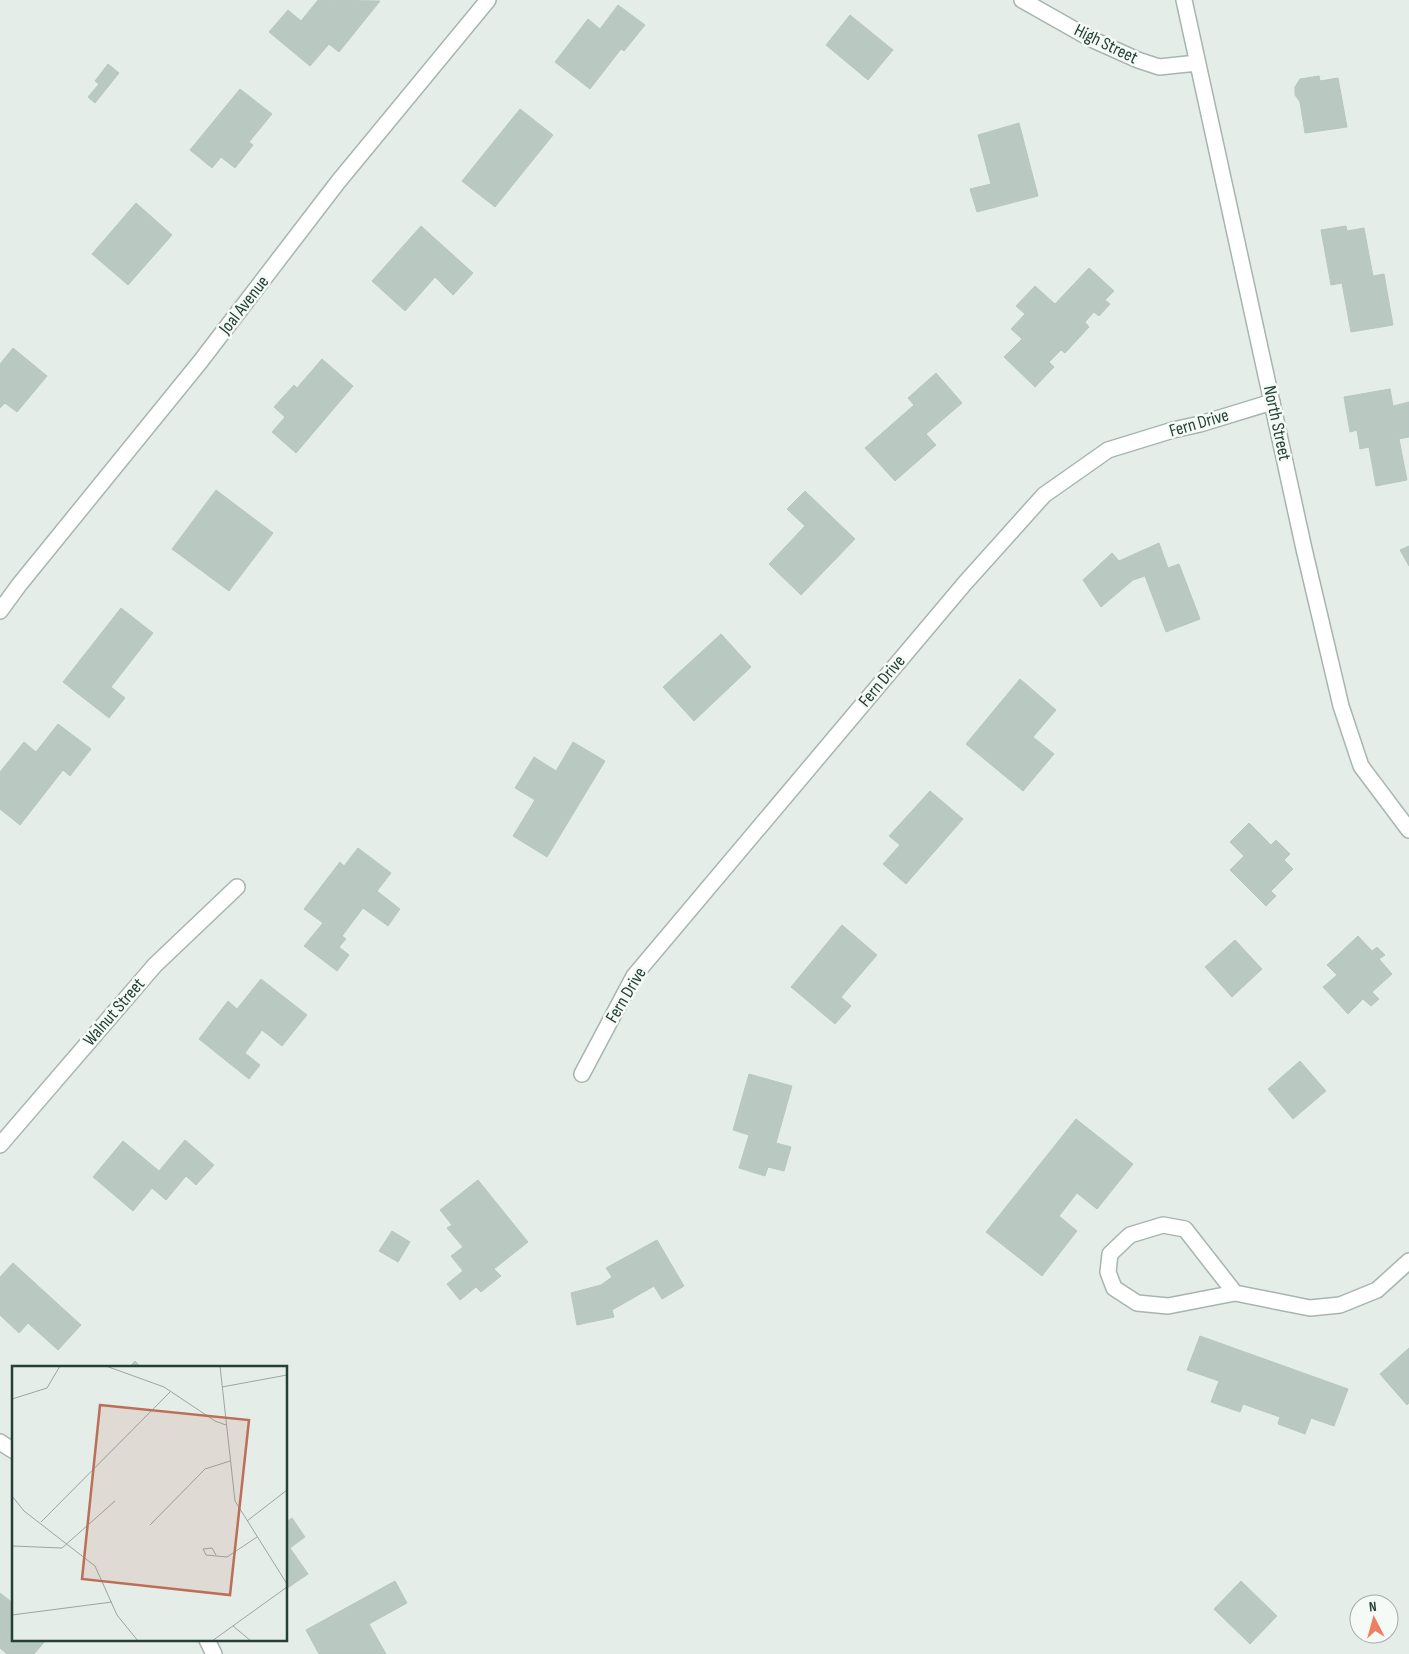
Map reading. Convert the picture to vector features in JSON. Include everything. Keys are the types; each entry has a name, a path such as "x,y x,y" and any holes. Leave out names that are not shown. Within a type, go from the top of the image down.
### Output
{"street":[{"name":"Joal Avenue","path":"0,611 200,362 338,182 488,0"},
{"name":"High Street","path":"1022,0 1091,39 1138,60 1159,67 1196,63"},
{"name":"North Street","path":"1184,0 1196,63 1304,549 1341,706 1361,766 1409,830"},
{"name":"Fern Drive","path":"582,1074 634,976 965,583 1044,495 1108,450 1272,402"},
{"name":"Walnut Street","path":"0,1145 155,965 237,887"},
{"path":"1235,1293 1185,1229 1164,1225 1130,1235 1110,1254 1108,1272 1114,1288 1137,1303 1168,1306 1235,1293 1310,1308 1340,1305 1377,1290 1409,1261"},
{"path":"0,1442 12,1451"},
{"path":"208,1642 214,1654"}],"building":[{"path":"318,0 380,1 339,52 329,44 310,66 269,32 288,10 301,21"},
{"path":"618,5 645,25 624,51 621,49 590,89 555,62 588,19 600,29"},
{"path":"850,15 893,50 868,80 826,45"},
{"path":"108,64 119,73 95,103 88,97 99,84 95,81"},
{"path":"1319,76 1320,81 1338,78 1347,127 1305,133 1300,102 1295,95 1295,87 1300,79"},
{"path":"240,89 272,114 249,142 253,145 235,168 221,157 212,168 190,150"},
{"path":"520,109 553,135 495,207 462,181"},
{"path":"1019,123 1038,196 977,212 970,189 991,184 978,135"},
{"path":"136,203 172,235 128,285 92,254"},
{"path":"421,226 473,273 453,295 435,277 405,311 372,281"},
{"path":"1346,226 1347,231 1364,228 1373,276 1384,274 1393,325 1351,332 1342,283 1331,285 1321,230"},
{"path":"1089,268 1114,291 1105,300 1110,304 1099,316 1094,312 1085,322 1089,327 1065,353 1061,350 1049,362 1054,367 1035,387 1004,357 1022,339 1011,329 1025,314 1016,306 1035,286 1055,304"},
{"path":"13,348 47,376 17,412 5,403 0,408 0,364"},
{"path":"322,359 353,386 296,453 272,432 285,417 274,407 294,385 297,388"},
{"path":"936,373 962,403 926,434 936,445 895,481 865,448 914,405 908,398"},
{"path":"1390,389 1393,406 1409,402 1409,437 1399,439 1407,480 1376,486 1369,447 1360,449 1357,430 1350,432 1344,397"},
{"path":"216,490 273,533 229,591 172,549"},
{"path":"805,491 855,539 801,595 769,564 805,526 787,509"},
{"path":"1159,543 1168,568 1179,564 1200,619 1166,632 1145,576 1133,580 1101,607 1083,580 1112,553 1119,561"},
{"path":"1409,546 1409,566 1400,550"},
{"path":"121,608 153,633 111,687 125,698 109,718 63,682"},
{"path":"721,634 751,667 694,721 663,687"},
{"path":"1020,679 1056,710 1033,737 1054,754 1023,791 966,744"},
{"path":"58,724 91,749 70,776 63,770 20,825 0,809 0,772 24,742 36,752"},
{"path":"573,742 605,761 547,857 513,836 535,800 515,788 534,757 556,771"},
{"path":"930,791 963,819 906,884 883,864 900,845 889,836"},
{"path":"1249,823 1271,845 1276,840 1290,854 1284,860 1293,869 1271,891 1276,896 1266,906 1230,870 1244,856 1230,842"},
{"path":"358,848 391,873 377,891 400,909 388,926 363,908 342,936 346,939 339,947 349,955 337,971 304,946 323,923 304,909 340,862 344,866"},
{"path":"842,925 877,955 841,997 851,1006 835,1024 791,987"},
{"path":"1358,936 1372,951 1377,947 1385,955 1379,959 1392,974 1372,992 1379,999 1371,1006 1363,999 1348,1014 1323,987 1337,975 1327,965"},
{"path":"1235,940 1262,969 1232,997 1205,967"},
{"path":"261,979 307,1015 282,1046 262,1030 245,1053 260,1065 249,1079 199,1039 228,1001 237,1009"},
{"path":"1300,1061 1326,1091 1293,1119 1268,1089"},
{"path":"749,1074 792,1086 776,1143 791,1147 784,1171 768,1167 765,1176 739,1168 749,1135 733,1130"},
{"path":"1076,1119 1133,1164 1097,1209 1077,1193 1059,1216 1077,1231 1042,1276 986,1232"},
{"path":"185,1140 214,1165 196,1185 186,1176 166,1200 152,1188 133,1211 93,1177 123,1141 159,1171"},
{"path":"478,1180 528,1242 494,1269 501,1276 481,1292 476,1287 460,1300 447,1284 463,1271 451,1256 463,1247 447,1228 452,1225 440,1210"},
{"path":"392,1231 410,1242 398,1262 379,1251"},
{"path":"657,1240 684,1286 662,1299 654,1286 612,1310 614,1317 577,1325 571,1293 601,1285 612,1277 606,1268"},
{"path":"13,1263 81,1325 58,1350 28,1323 19,1333 0,1315 0,1277"},
{"path":"1200,1336 1348,1389 1334,1426 1311,1418 1305,1434 1278,1424 1280,1417 1243,1404 1240,1412 1211,1402 1219,1381 1187,1370"},
{"path":"1409,1348 1409,1403 1407,1405 1380,1374"},
{"path":"135,1361 140,1366 130,1366"},
{"path":"292,1518 305,1537 290,1548 308,1574 288,1588 288,1521"},
{"path":"395,1581 407,1603 369,1624 386,1654 319,1654 306,1630"},
{"path":"1241,1581 1277,1616 1250,1644 1214,1609"},
{"path":"0,1593 12,1602 12,1642 44,1642 34,1654 7,1654 0,1648"}]}
